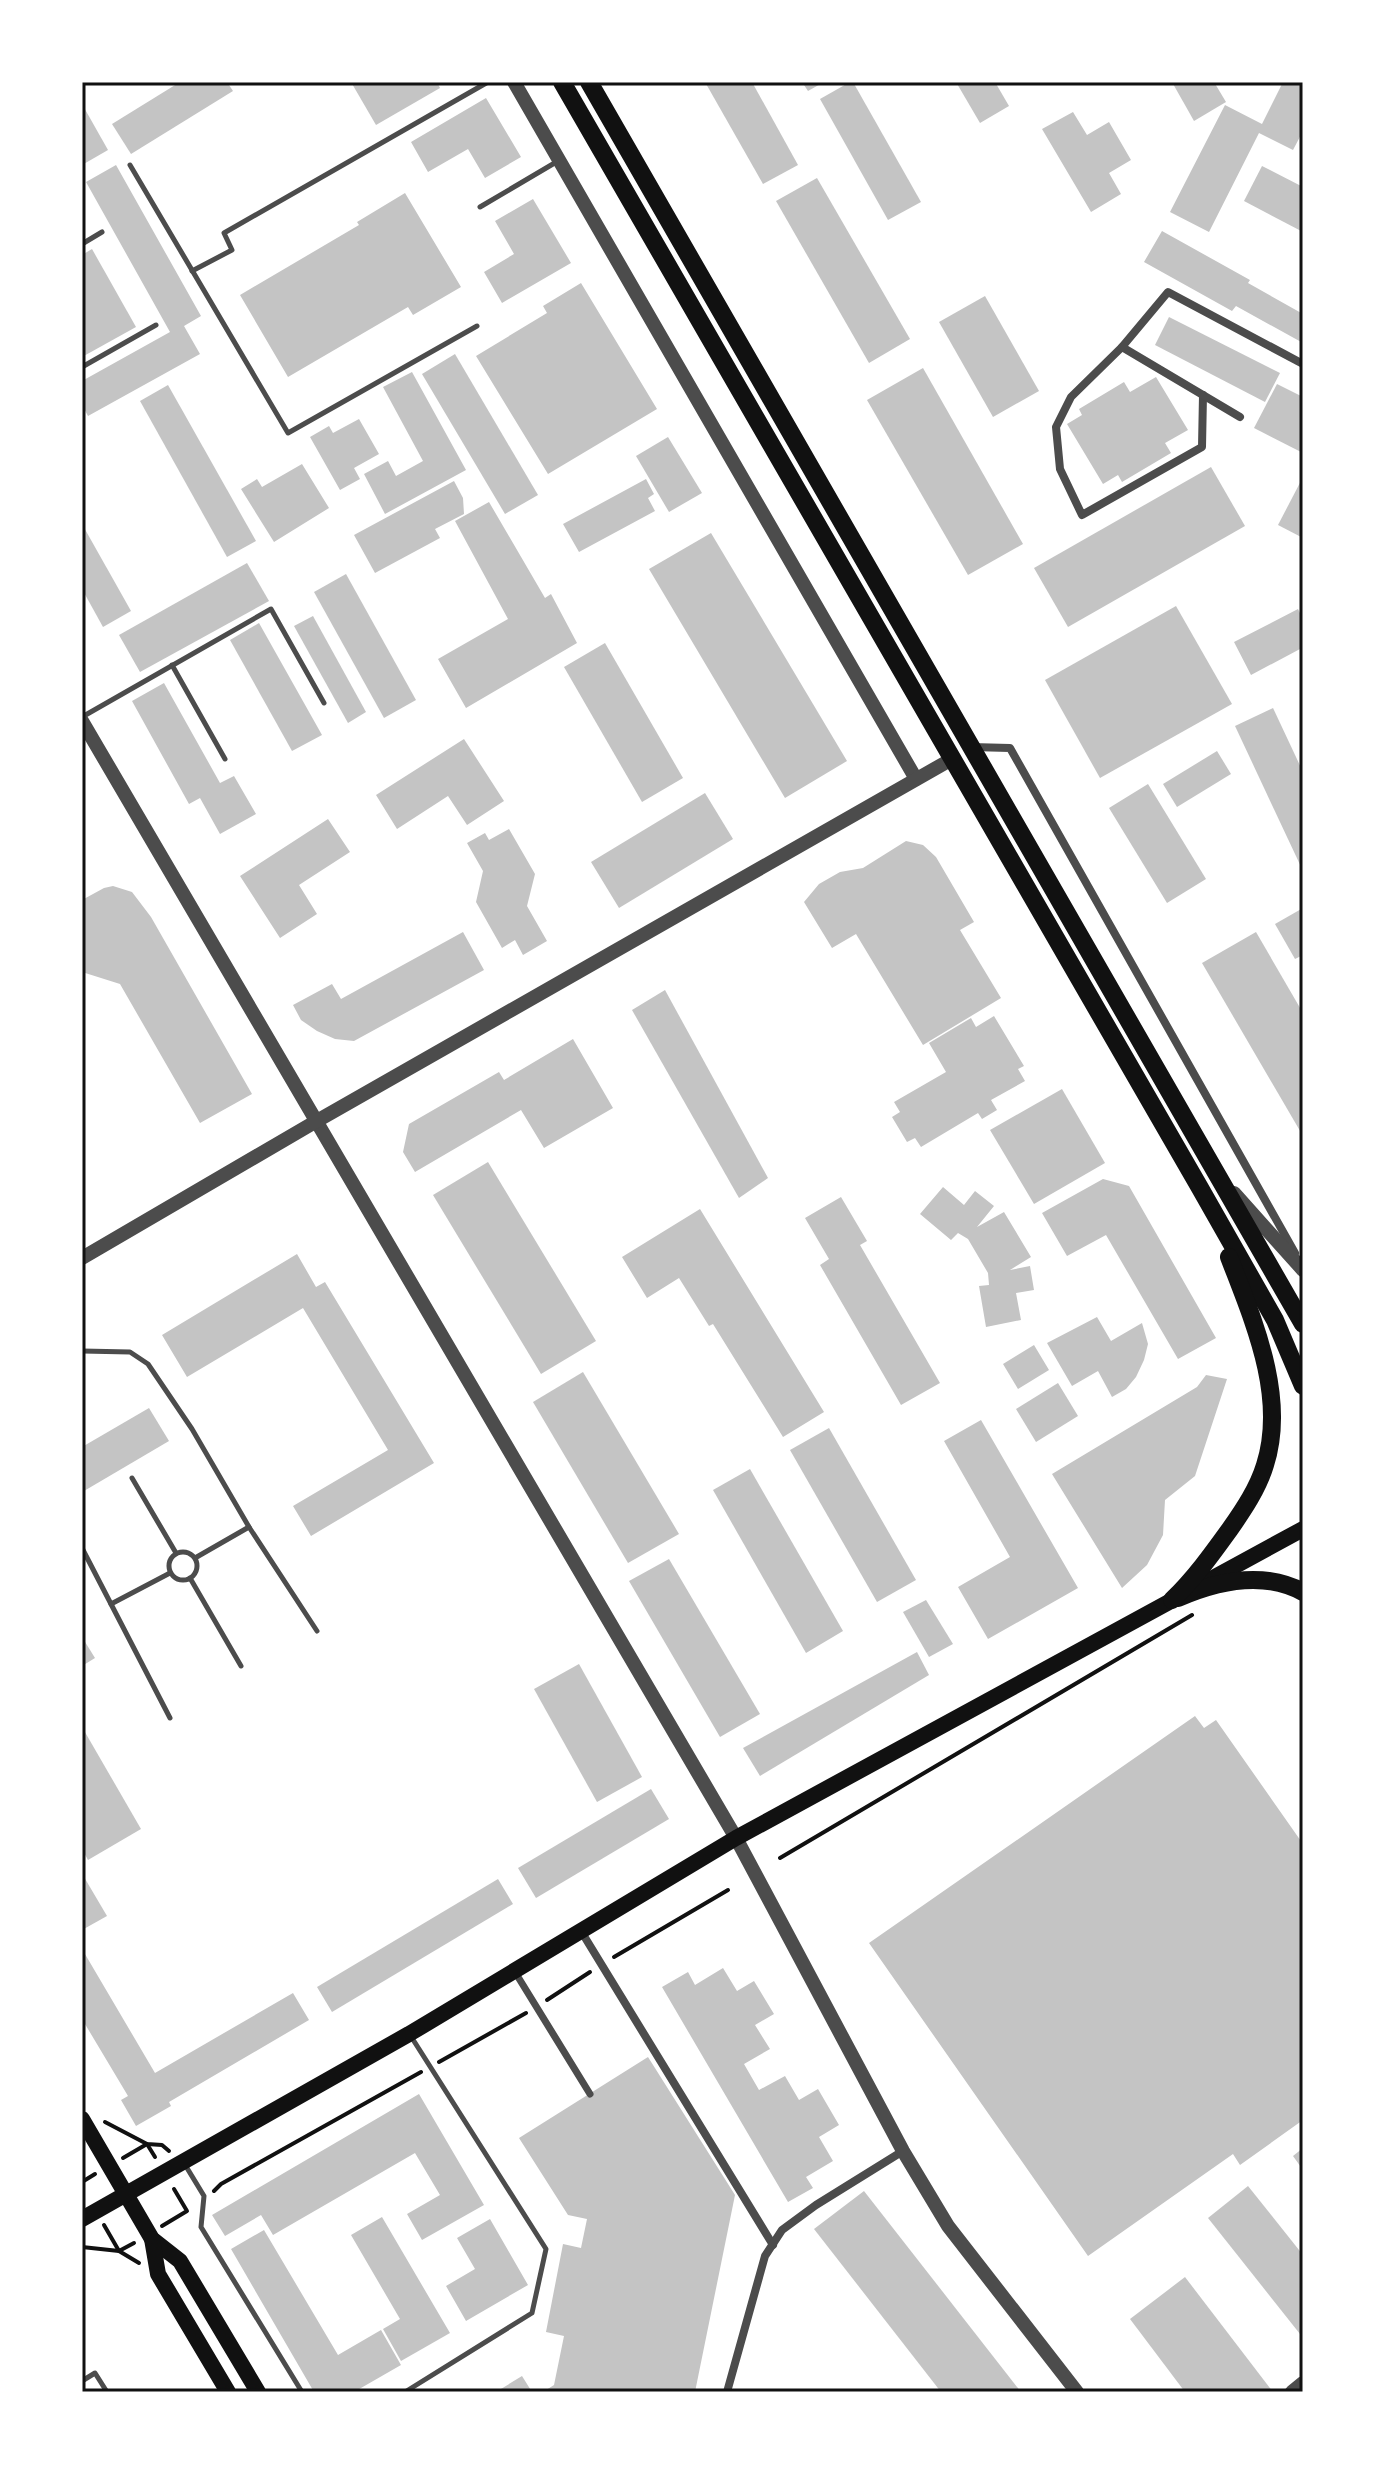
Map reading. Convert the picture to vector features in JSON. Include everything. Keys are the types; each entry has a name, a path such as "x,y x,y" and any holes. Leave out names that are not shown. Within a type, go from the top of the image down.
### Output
{"main road":[{"path":"562,82 1200,1188 1275,1320 1303,1386"},
{"path":"589,82 1303,1324"},
{"path":"1172,1600 1203,1567 1248,1502 1266,1464 1271,1430 1269,1386 1256,1327 1200,1188"},
{"path":"82,2219 409,2034 736,1838 1303,1529"},
{"path":"1172,1600 1216,1584 1235,1581 1274,1582 1303,1592"},
{"path":"85,2125 152,2239 180,2261 258,2392"},
{"path":"152,2239 158,2274 228,2392"}],"street":[{"path":"514,82 916,779"},
{"path":"1203,395 1202,447 1082,515 1060,469 1056,427 1071,397 1122,347 1168,292 1303,364"},
{"path":"1122,347 1240,417"},
{"path":"82,719 736,1838 903,2151 948,2226 1077,2392"},
{"path":"971,747 1010,748 1303,1269"},
{"path":"82,1258 952,759"},
{"path":"1220,1176 1303,1269"},
{"path":"581,1930 773,2245"},
{"path":"514,1970 590,2094"},
{"path":"727,2392 765,2256 782,2230 903,2151"},
{"path":"1292,2392 1303,2383"}],"lane":[{"path":"192,271 232,250 224,233 488,82"},
{"path":"480,207 559,160"},
{"path":"130,165 288,433 477,326"},
{"path":"82,244 102,232"},
{"path":"82,367 156,325"},
{"path":"82,719 271,609 324,703"},
{"path":"172,665 225,759"},
{"path":"82,1351 130,1352 148,1364 192,1429 249,1527 317,1631"},
{"path":"132,1478 176,1553"},
{"path":"195,1558 249,1527"},
{"path":"82,1548 170,1718"},
{"path":"187,1552 195,1558 197,1569 190,1578 179,1580 170,1573 169,1562 176,1553 187,1552"},
{"path":"111,1604 170,1573"},
{"path":"190,1578 241,1666"},
{"path":"405,2392 532,2313 546,2249 409,2034"},
{"path":"184,2162 204,2196 201,2227 302,2392"},
{"path":"82,2381 95,2373 107,2392"}],"path":[{"path":"780,1858 1201,1610"},
{"path":"204,2200 221,2184 537,2007 602,1964 728,1890"},
{"path":"85,2125 106,2122 147,2144 162,2145 184,2162"},
{"path":"82,2247 119,2251 158,2274"}],"building":[{"path":"180,82 227,82 233,91 131,154 112,124"},
{"path":"351,82 437,82 440,88 376,125"},
{"path":"705,82 752,82 798,165 763,184"},
{"path":"802,82 824,82 808,91"},
{"path":"853,82 921,202 888,220 820,99"},
{"path":"956,82 995,82 1009,106 980,123"},
{"path":"1172,82 1214,82 1226,102 1194,121"},
{"path":"1283,82 1303,82 1303,131 1293,150 1259,133 1209,232 1170,212 1225,105 1262,124"},
{"path":"486,98 521,157 485,178 468,149 428,172 411,142"},
{"path":"82,104 108,150 82,165"},
{"path":"1073,112 1087,135 1109,122 1131,160 1109,173 1121,194 1091,212 1042,129"},
{"path":"116,165 201,316 184,326 200,354 88,416 82,405 82,381 170,332 86,182"},
{"path":"1262,166 1303,187 1303,232 1244,201"},
{"path":"817,178 910,339 869,363 776,201"},
{"path":"405,193 461,287 413,315 408,307 288,377 240,295 359,225 357,222"},
{"path":"533,199 571,263 502,303 484,272 514,254 495,221"},
{"path":"1162,231 1250,280 1248,283 1303,314 1303,343 1236,306 1232,311 1144,262"},
{"path":"92,249 136,327 82,357 82,255"},
{"path":"581,283 657,409 548,474 476,356 547,313 543,306"},
{"path":"985,296 1039,391 993,417 939,322"},
{"path":"1169,317 1280,373 1265,402 1155,345"},
{"path":"455,354 538,495 505,514 422,374"},
{"path":"923,368 1023,544 968,575 867,400"},
{"path":"412,372 466,470 385,514 364,474 388,461 396,476 423,461 383,387"},
{"path":"1156,377 1188,430 1165,443 1171,453 1122,482 1118,475 1103,484 1067,424 1082,415 1079,409 1124,382 1130,392"},
{"path":"1277,384 1303,397 1303,453 1254,428"},
{"path":"168,385 256,541 227,557 140,401"},
{"path":"359,419 379,454 354,468 360,479 340,490 310,437 329,426 333,433"},
{"path":"668,437 702,493 669,512 636,456"},
{"path":"302,464 329,508 274,542 241,489 257,479 262,487"},
{"path":"1211,467 1245,526 1068,627 1034,568"},
{"path":"1303,477 1303,538 1278,525"},
{"path":"646,479 654,494 648,498 655,511 579,552 563,524"},
{"path":"454,481 463,498 464,514 435,529 440,538 375,573 354,535"},
{"path":"489,502 545,598 551,594 577,643 466,708 438,659 508,619 455,521"},
{"path":"82,524 131,611 103,627 82,589"},
{"path":"711,533 847,761 785,798 649,569"},
{"path":"247,563 269,601 140,672 119,635"},
{"path":"346,574 416,700 384,718 314,592"},
{"path":"1176,606 1232,704 1100,778 1045,680"},
{"path":"1298,609 1303,619 1303,655 1300,649 1251,675 1234,642"},
{"path":"313,616 366,712 348,723 294,626"},
{"path":"259,623 322,735 292,751 230,640"},
{"path":"605,643 683,778 642,802 564,667"},
{"path":"164,683 220,783 234,776 256,814 220,834 200,798 189,804 132,701"},
{"path":"1273,708 1303,772 1303,871 1235,726"},
{"path":"464,739 504,801 467,825 448,796 397,829 376,795"},
{"path":"1217,751 1231,774 1177,807 1163,784"},
{"path":"1148,784 1206,879 1167,903 1109,808"},
{"path":"705,793 733,839 619,908 591,862"},
{"path":"328,819 350,852 299,885 317,914 280,938 240,876"},
{"path":"509,829 535,874 527,906 547,941 523,955 515,940 502,948 476,902 483,871 467,843 485,833 489,840"},
{"path":"906,841 923,845 936,857 974,922 960,930 1001,998 923,1045 856,934 832,948 804,902 819,884 840,872 863,868"},
{"path":"113,886 132,892 151,917 252,1094 200,1123 120,984 82,972 82,900"},
{"path":"1303,908 1303,955 1295,959 1275,924"},
{"path":"463,932 484,970 354,1041 335,1039 317,1031 301,1020 293,1005 332,984 341,999"},
{"path":"1256,932 1303,1013 1303,1136 1202,963"},
{"path":"665,990 768,1178 739,1198 632,1010"},
{"path":"994,1016 1024,1066 1018,1069 1025,1081 991,1100 997,1110 982,1119 978,1113 921,1147 915,1138 907,1142 892,1117 900,1112 894,1102 946,1072 929,1043 971,1018 976,1027"},
{"path":"573,1039 613,1108 544,1148 521,1110 415,1172 403,1152 409,1124 499,1072 504,1080"},
{"path":"1062,1089 1105,1163 1034,1204 990,1130"},
{"path":"488,1162 596,1341 541,1374 433,1195"},
{"path":"1103,1179 1129,1186 1216,1338 1178,1359 1106,1235 1067,1256 1042,1213"},
{"path":"943,1187 964,1205 975,1191 994,1206 977,1227 1004,1212 1031,1257 1010,1270 1030,1266 1034,1290 1016,1293 1021,1320 986,1327 979,1286 989,1285 988,1273 968,1239 958,1233 951,1240 920,1214"},
{"path":"841,1197 867,1241 860,1245 940,1383 901,1405 820,1265 829,1259 805,1218"},
{"path":"700,1209 824,1412 783,1437 713,1324 709,1326 679,1278 647,1298 622,1257"},
{"path":"297,1254 316,1287 325,1282 434,1463 311,1536 293,1506 388,1450 303,1308 187,1377 162,1335"},
{"path":"1097,1317 1111,1341 1142,1323 1148,1344 1136,1377 1126,1389 1112,1397 1098,1371 1072,1386 1047,1343"},
{"path":"1034,1345 1049,1370 1018,1389 1003,1364"},
{"path":"583,1372 679,1534 628,1563 533,1402"},
{"path":"1206,1375 1227,1379 1195,1476 1165,1500 1163,1535 1147,1565 1122,1588 1052,1474 1197,1387"},
{"path":"1058,1383 1078,1416 1036,1442 1016,1409"},
{"path":"149,1408 169,1441 84,1491 82,1447"},
{"path":"981,1420 1078,1588 988,1639 958,1587 1010,1557 944,1441"},
{"path":"829,1428 916,1580 877,1602 790,1450"},
{"path":"750,1469 843,1631 806,1653 713,1490"},
{"path":"669,1559 760,1714 720,1737 629,1581"},
{"path":"926,1600 953,1644 929,1657 903,1612"},
{"path":"82,1637 95,1658 82,1666"},
{"path":"917,1652 929,1675 760,1776 743,1748"},
{"path":"579,1664 642,1777 597,1802 534,1689"},
{"path":"1195,1716 1204,1728 1216,1720 1303,1844 1303,2120 1240,2165 1233,2154 1088,2256 869,1943"},
{"path":"82,1727 141,1829 88,1860 82,1849"},
{"path":"651,1789 669,1819 536,1898 518,1868"},
{"path":"82,1878 107,1916 82,1930"},
{"path":"498,1879 513,1904 332,2012 317,1987"},
{"path":"82,1949 155,2073 293,1993 309,2020 169,2102 171,2106 136,2126 121,2100 128,2096 82,2019"},
{"path":"723,1968 737,1991 754,1981 774,2014 755,2025 770,2049 744,2064 759,2090 785,2076 799,2100 818,2089 839,2125 819,2137 833,2161 806,2177 813,2188 788,2202 662,1987 688,1972 695,1985"},
{"path":"648,2057 735,2195 695,2392 543,2392 554,2385 564,2336 546,2332 563,2244 581,2248 587,2219 568,2215 519,2138"},
{"path":"419,2094 484,2205 422,2240 407,2214 440,2195 415,2153 273,2235 261,2215 225,2236 212,2215"},
{"path":"1303,2148 1303,2170 1293,2156"},
{"path":"1248,2186 1303,2255 1303,2331 1300,2334 1208,2218"},
{"path":"864,2191 1021,2392 941,2392 814,2229"},
{"path":"382,2217 450,2333 401,2361 383,2329 400,2319 351,2235"},
{"path":"490,2219 528,2285 466,2321 446,2286 475,2269 457,2238"},
{"path":"264,2230 338,2355 381,2330 401,2365 354,2392 314,2392 231,2249"},
{"path":"1185,2277 1273,2392 1185,2392 1130,2319"},
{"path":"522,2376 532,2392 496,2392"}]}
